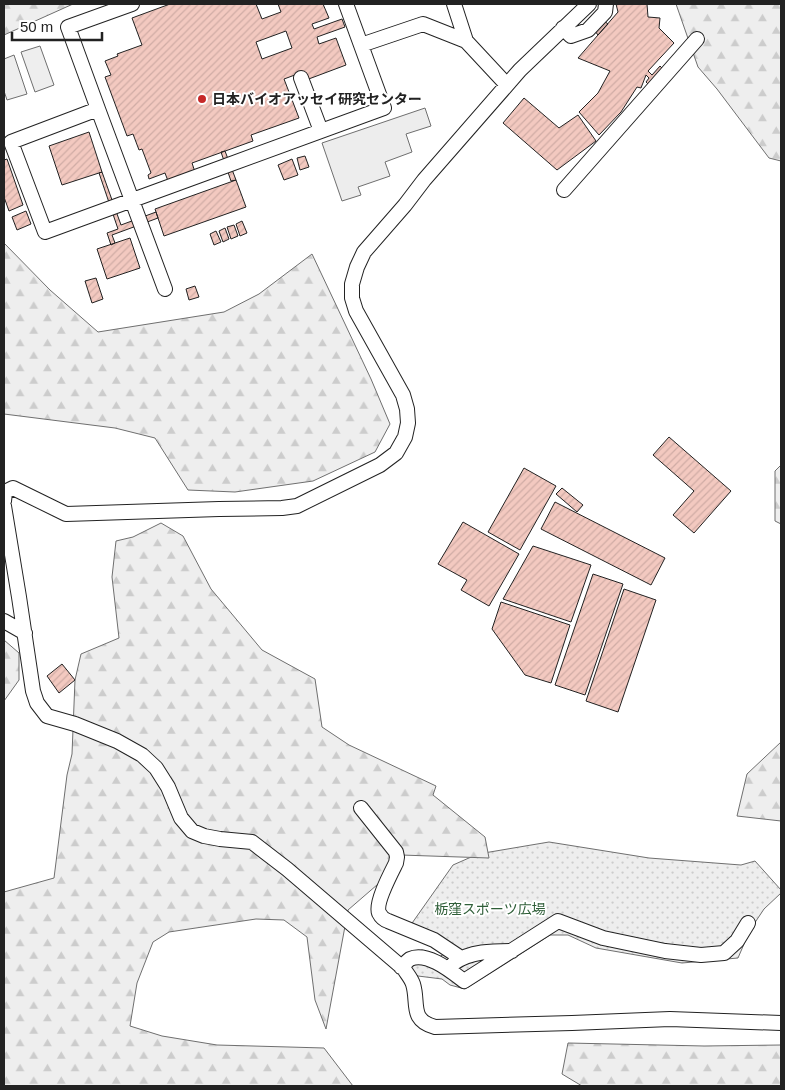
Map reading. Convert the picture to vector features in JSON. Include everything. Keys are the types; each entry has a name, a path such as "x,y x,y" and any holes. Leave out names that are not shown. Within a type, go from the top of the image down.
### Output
{"street":[{"path":"132,4 68,27 166,289"},
{"path":"98,109 10,142 45,232 384,108 346,4"},
{"path":"454,4 466,41 507,85"},
{"path":"4,501 6,492 13,488 66,514 282,508 296,506 380,465 396,453 405,437 408,423 407,409 400,389 356,311 352,298 352,284 357,267 364,252 520,70 589,4"},
{"path":"563,28 572,36 588,30 605,12 606,4"},
{"path":"361,45 423,24 466,41"},
{"path":"564,190 697,38"},
{"path":"301,78 321,131"},
{"path":"4,506 34,691 37,703 47,716 75,724 117,740 142,755 160,774 168,787 181,818 192,831 204,836 252,842 287,869 404,969 412,983 417,1012 421,1021 426,1025 434,1027 670,1019 781,1023"},
{"path":"4,621 24,633"},
{"path":"361,808 396,852 396,863 380,900 379,914 388,921 434,940 461,958"},
{"path":"401,967 411,959 420,957 432,960 464,981 558,921 603,938 665,951 701,955 724,953 738,941 748,923"},
{"path":"446,968 461,958 473,954 513,951"}],"green space":[{"path":"4,4 73,4 4,35"},
{"path":"676,4 781,4 781,161 769,158 698,67"},
{"path":"40,46 54,85 35,92 21,52"},
{"path":"14,55 27,94 7,100 4,91 4,59"},
{"path":"4,243 50,290 98,332 224,312 259,294 312,254 390,424 375,452 313,481 235,492 188,490 155,438 115,428 4,414"},
{"path":"781,465 781,524 775,521 775,471"},
{"path":"161,523 183,536 211,589 262,650 315,679 322,727 349,745 436,786 433,795 485,837 489,858 401,855 385,878 348,910 326,1029 315,1000 307,937 284,920 256,919 169,932 153,942 137,983 130,1026 162,1036 217,1045 324,1048 353,1086 4,1086 4,892 54,878 67,775 72,754 75,680 81,654 119,638 112,577 116,541 133,537"},
{"path":"4,640 19,653 19,680 4,701"},
{"path":"781,742 781,821 737,816 747,774"},
{"name":"栃窪スポーツ広場","path":"549,842 649,858 741,865 755,861 781,890 781,893 764,909 750,930 738,958 682,963 596,948 568,935 550,935 465,989 450,985 442,979 418,976 398,958 422,950 439,957 444,954 410,926 453,865 478,854"},
{"path":"568,1043 704,1046 781,1045 781,1086 582,1086 562,1074"}],"shaded area":[{"path":"425,108 431,126 406,134 412,152 385,162 390,176 358,187 361,195 342,201 322,143"}],"building":[{"name":"日本バイオアッセイ研究センター","path":"170,4 256,4 262,19 281,12 278,4 323,4 329,18 312,24 314,29 342,19 345,27 317,37 319,44 336,38 346,65 306,80 303,72 284,79 299,118 251,135 253,141 192,163 195,172 168,181 165,173 149,179 148,175 151,173 142,149 139,150 133,134 127,136 105,77 111,75 105,61 118,56 117,54 142,45 132,18","holes":["286,31 292,48 262,59 256,42"]},
{"path":"616,4 647,4 648,17 660,18 659,28 674,43 648,71 652,75 660,66 663,69 649,85 646,82 649,78 646,75 641,88 637,87 621,112 599,135 579,112 598,93 610,71 578,58 618,12"},
{"path":"594,13 608,24 598,35 587,21"},
{"path":"524,98 559,128 578,115 596,141 557,170 503,123"},
{"path":"89,132 102,172 62,185 49,146"},
{"path":"225,151 236,180 231,181 221,152"},
{"path":"305,156 309,167 300,170 297,158"},
{"path":"7,159 23,205 9,211 4,197 4,160"},
{"path":"292,159 298,175 284,180 278,165"},
{"path":"102,172 121,225 156,212 158,218 112,235 115,243 111,245 107,233 118,229 99,173"},
{"path":"236,180 246,207 164,236 155,209"},
{"path":"26,211 31,224 17,230 12,217"},
{"path":"242,221 247,233 240,236 236,224"},
{"path":"234,225 238,236 231,239 227,227"},
{"path":"225,228 229,239 223,242 219,231"},
{"path":"216,231 221,242 214,245 210,234"},
{"path":"130,238 140,268 107,279 97,249"},
{"path":"96,278 103,299 92,303 85,281"},
{"path":"195,286 199,297 189,300 186,289"},
{"path":"669,437 731,491 694,533 673,515 694,491 653,455"},
{"path":"524,468 556,486 520,550 488,532"},
{"path":"562,488 583,505 577,512 556,494"},
{"path":"555,502 665,558 651,585 541,529"},
{"path":"463,522 519,554 489,606 461,590 467,580 438,564"},
{"path":"533,546 591,565 571,622 503,599"},
{"path":"593,574 623,584 585,695 555,685"},
{"path":"624,589 656,600 618,712 586,701"},
{"path":"501,602 570,625 551,683 525,675 492,629"},
{"path":"62,664 75,680 59,693 47,676"}],"place":[{"name":"日本バイオアッセイ研究センター","path":"202,99"}]}
